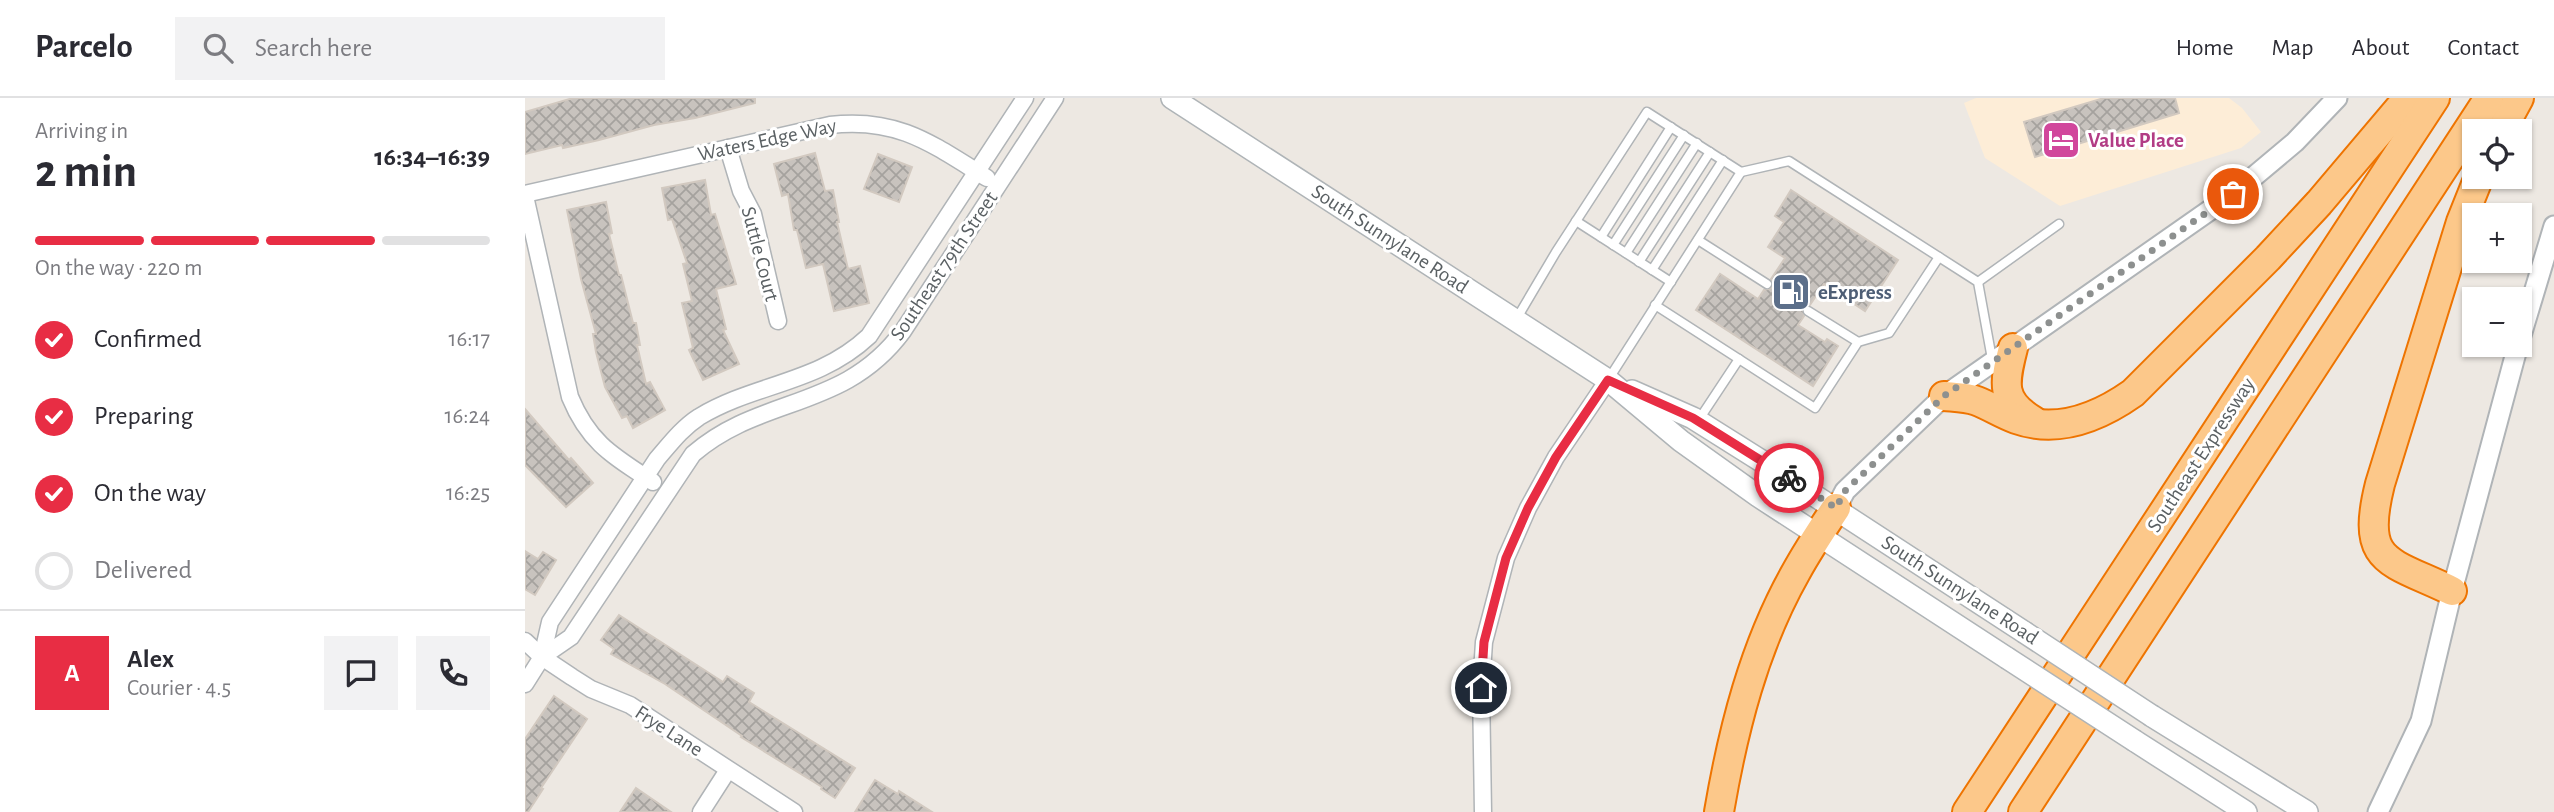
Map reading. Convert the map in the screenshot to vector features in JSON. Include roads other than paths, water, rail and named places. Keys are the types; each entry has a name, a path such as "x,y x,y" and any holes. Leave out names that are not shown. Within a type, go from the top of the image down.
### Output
{"highway":[{"path":"1944,396 1974,400 2020,420 2040,424 2079,421 2109,410 2133,393 2268,258 2319,203 2408,98"},
{"name":"Southeast Expressway","path":"1967,812 2435,98"},
{"path":"2023,812 2489,98"},
{"path":"2508,119 2519,98"},
{"path":"2452,591 2382,555 2373,537 2372,526 2384,471 2461,222 2474,189"},
{"path":"2003,355 2010,401 2019,412 2040,424"},
{"path":"1719,812 1737,719 1755,665 1794,574 1836,508"}],"main road":[{"name":"South Sunnylane Road","path":"1172,98 1608,380 1681,441 1758,496 2246,812"},
{"name":"South Sunnylane Road","path":"1608,380 1697,421 1836,508 2152,716 2307,812"}],"street":[{"name":"Southeast 79th Street","path":"525,684 542,657 550,622 657,459 675,437 697,419 723,404 835,363 869,336 1025,98"},
{"name":"Southeast 79th Street","path":"542,657 571,637 693,454 710,439 733,425 841,386 863,372 894,343 1055,98"},
{"path":"1836,508 1845,491 1944,396 2233,194 2295,142 2337,98"},
{"name":"Waters Edge Way","path":"525,195 830,125 869,123 903,130 920,138 997,185"},
{"name":"Suttle Court","path":"728,148 741,191 753,214 778,321"},
{"path":"525,195 570,397 577,413 593,438 667,491"},
{"path":"2532,303 2551,247 2554,226"},
{"path":"2378,812 2421,721 2452,591 2515,357"},
{"path":"1483,812 1481,688 1484,642 1506,558 1528,508 1556,457 1608,380"},
{"name":"Frye Lane","path":"525,641 542,657"},
{"name":"Frye Lane","path":"525,650 542,657 591,688 630,705 794,812"},
{"path":"701,812 728,770"}],"lane":[{"path":"1516,320 1647,112 1741,172 1789,162 1978,282 2003,355"},
{"path":"1601,237 1671,127"},
{"path":"1613,245 1684,135"},
{"path":"1626,253 1696,144"},
{"path":"1639,262 1710,152"},
{"path":"1652,270 1723,160"},
{"path":"1608,380 1741,172"},
{"path":"1576,221 1671,282"},
{"path":"1978,282 2059,224"},
{"path":"1698,240 1767,284"},
{"path":"1655,305 1815,408 1858,342 1889,333 1939,257"},
{"path":"894,300 914,313"},
{"path":"1808,311 1858,342"},
{"path":"1697,421 1739,359"},
{"path":"775,386 782,408"}],"place":[{"name":"Value Place","path":"2061,140"},
{"name":"eExpress","path":"1791,292"}]}
